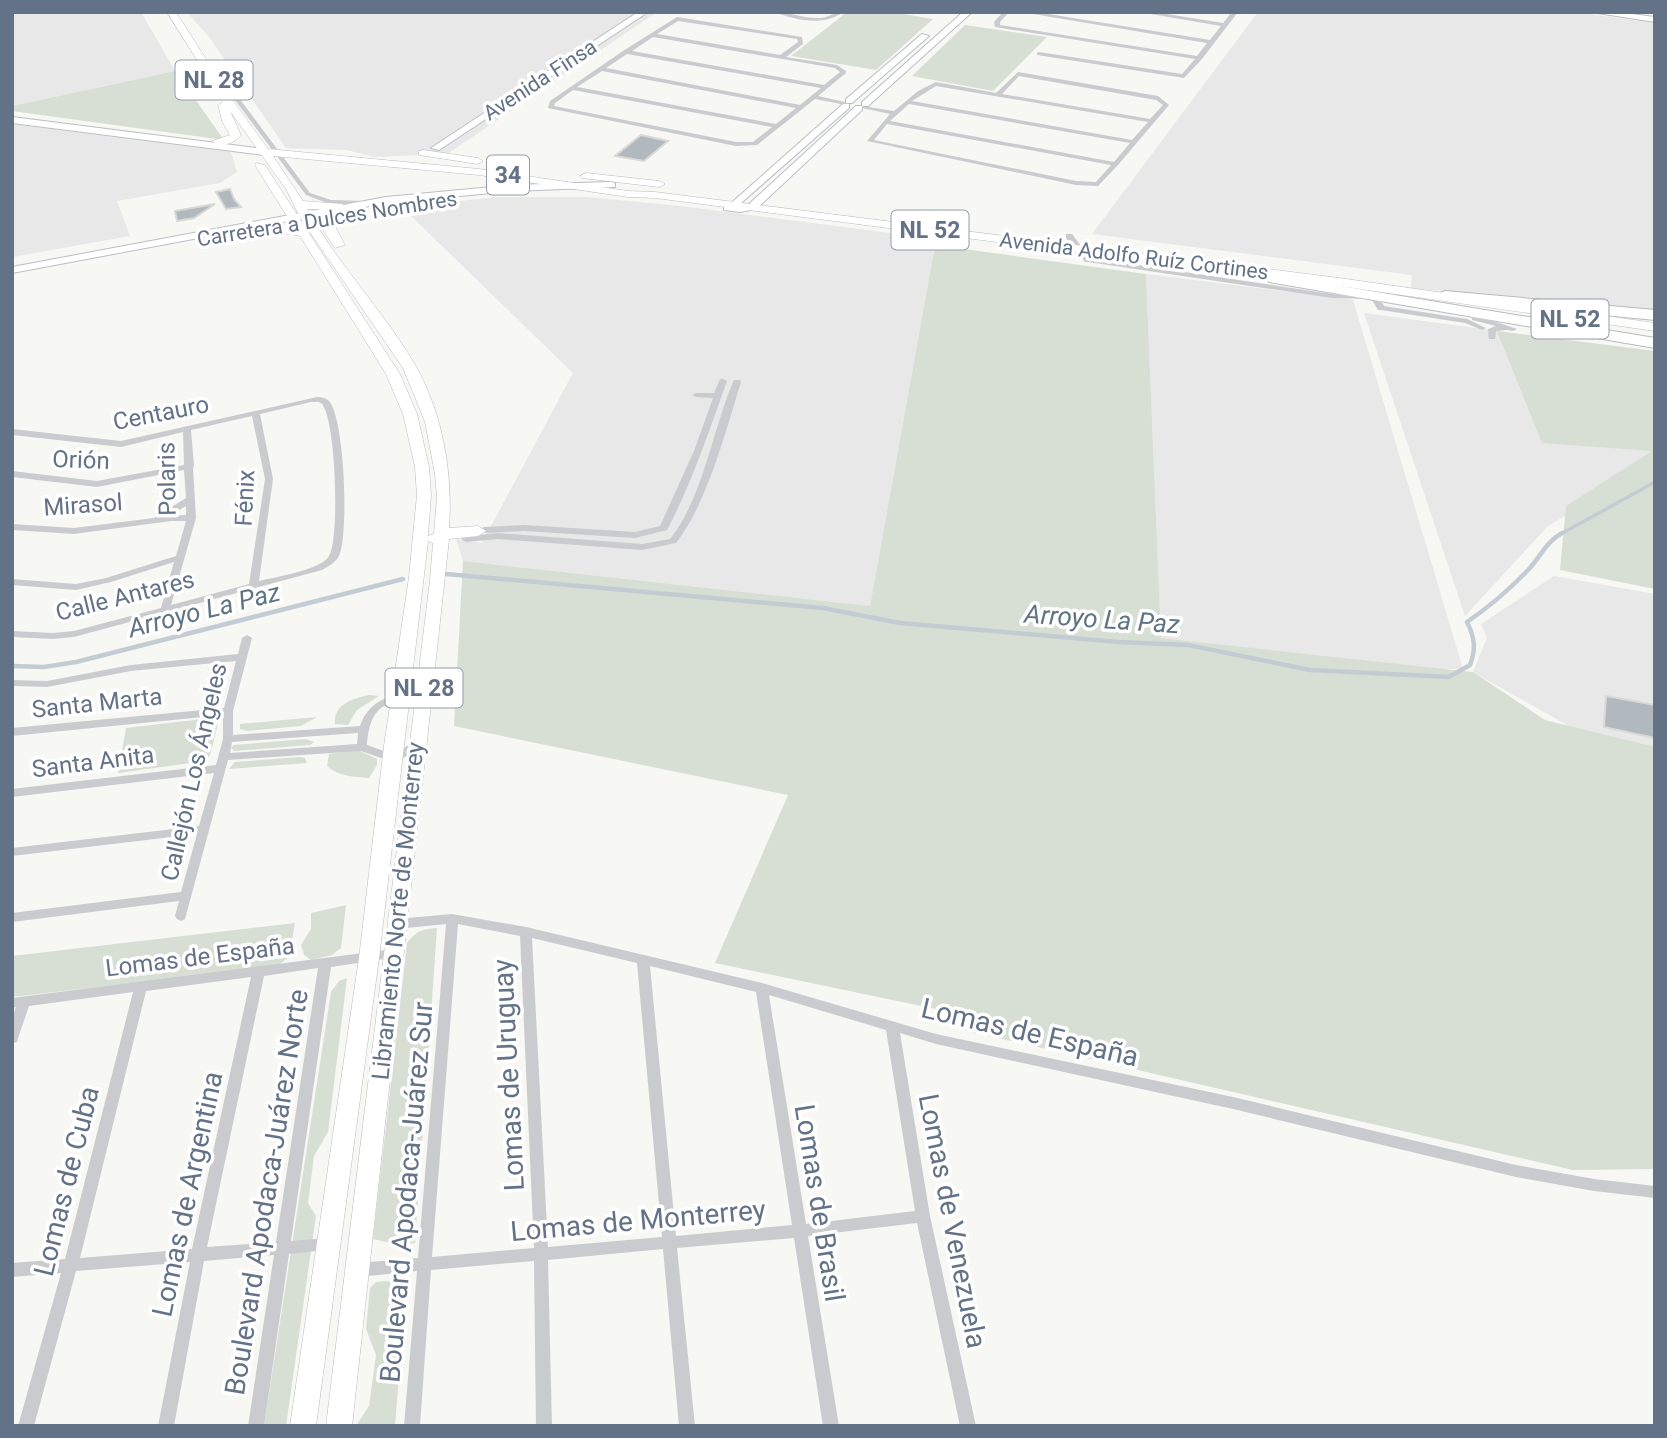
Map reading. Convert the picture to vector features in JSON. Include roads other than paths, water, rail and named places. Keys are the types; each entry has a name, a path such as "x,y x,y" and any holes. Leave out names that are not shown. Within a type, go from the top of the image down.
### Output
{"highway":[{"path":"1274,279 1655,343"},
{"path":"1445,296 1655,315"}],"main road":[{"path":"163,12 223,105 262,149 393,374 410,414 422,467 424,495 418,573 392,757 369,958 303,1426"},
{"name":"NL 28","path":"171,12 222,93 262,149"},
{"path":"217,141 231,140 236,135 227,121 223,105"},
{"name":"Avenida Adolfo Ruíz Cortines","path":"262,149 449,166 611,185 738,208 1339,282 1655,329"},
{"name":"Avenida Adolfo Ruíz Cortines","path":"262,149 479,172 628,194 655,195"},
{"path":"430,151 449,166"},
{"path":"395,162 430,151 584,175 1298,267 1445,296"},
{"path":"552,178 584,175"},
{"path":"628,194 1080,251 1079,245 1092,242 1163,248"},
{"path":"259,225 287,228 315,207 341,210"},
{"path":"259,225 279,215 318,222 341,210"},
{"path":"356,211 332,219 327,227 354,267 366,302"},
{"name":"Libramiento Norte de Monterrey","path":"300,218 366,302 410,368 432,422 440,456 444,497 339,1426"},
{"path":"910,228 940,221"},
{"name":"Avenida Adolfo Ruíz Cortines","path":"1080,251 1112,258 1655,329"},
{"path":"424,495 433,502 432,533 440,542 448,546 468,536 443,515"},
{"path":"418,573 428,560 431,544 440,542"}],"street":[{"name":"Avenida Finsa","path":"430,151 644,12"},
{"path":"777,12 824,20 834,18 841,12"},
{"path":"738,208 745,195 954,12"},
{"path":"738,208 761,197 968,12"},
{"path":"1006,12 996,24 1199,58"},
{"path":"1024,12 1212,42"},
{"path":"1142,12 1225,25"},
{"path":"1057,36 1039,54 1180,77 1187,75 1235,12"},
{"path":"1595,12 1655,20"},
{"path":"651,34 842,69 842,74 755,144 736,144 555,109 549,105 651,34 677,19 800,38 801,43 782,57"},
{"path":"915,45 929,48"},
{"path":"625,52 826,87"},
{"path":"600,69 802,107"},
{"path":"998,94 1018,74 1163,100 1166,105 1101,182 1091,184 870,141 896,113 930,85 1150,121"},
{"path":"572,88 779,126"},
{"path":"815,97 896,113"},
{"path":"909,102 1133,142"},
{"path":"12,117 262,149"},
{"path":"12,117 217,141 262,149 312,196 341,203 368,203"},
{"path":"887,122 1116,164"},
{"path":"798,149 812,152"},
{"path":"787,159 802,162"},
{"name":"Carretera a Dulces Nombres","path":"341,210 368,203 456,192 611,185"},
{"name":"Carretera a Dulces Nombres","path":"341,210 356,211 495,195 628,194"},
{"name":"Carretera a Dulces Nombres","path":"12,270 259,225"},
{"path":"1069,236 1084,258 1098,262 1342,298 1370,297 1375,298 1381,308 1467,321 1482,328"},
{"path":"1456,311 1514,329 1492,329 1492,337"},
{"path":"468,536 524,528 643,535 664,528 698,451 723,381"},
{"path":"468,536 642,547 673,541 684,527 737,382"},
{"path":"696,395 718,397"},
{"name":"Centauro","path":"12,432 113,444 187,430 316,399 328,404 337,439 340,502 336,552 327,564"},
{"name":"Fénix","path":"254,585 269,478 256,414"},
{"name":"Polaris","path":"165,609 191,518 187,430"},
{"name":"Orión","path":"12,474 97,485 190,466"},
{"name":"Mirasol","path":"156,519 191,499"},
{"name":"Mirasol","path":"12,527 50,531 97,530 156,519 191,518"},
{"path":"12,582 76,587 123,576 181,557"},
{"name":"Calle Antares","path":"12,634 74,634 327,564"},
{"name":"Callejón Los Ángeles","path":"181,916 228,739 228,711 247,638"},
{"path":"12,683 47,684 131,668 242,657"},
{"path":"362,747 362,729 375,707 388,700 400,698 421,706"},
{"name":"Santa Marta","path":"12,732 228,711"},
{"path":"228,739 362,729"},
{"path":"323,748 326,732"},
{"path":"392,757 411,752 418,743"},
{"name":"Santa Anita","path":"12,793 323,748 362,747 392,757"},
{"path":"12,852 205,829"},
{"path":"12,918 186,896"},
{"name":"Lomas de España","path":"396,924 452,919 526,932 762,988 936,1039 1233,1103 1516,1171 1594,1185 1655,1192"},
{"name":"Boulevard Apodaca-Juárez Sur","path":"412,1426 452,919"},
{"name":"Lomas de Uruguay","path":"526,932 541,1254 544,1426"},
{"name":"Lomas de España","path":"18,1002 140,989 394,954"},
{"path":"643,959 687,1426"},
{"name":"Boulevard Apodaca-Juárez Norte","path":"256,1426 325,965"},
{"name":"Lomas de Argentina","path":"166,1426 198,1255 258,973"},
{"name":"Lomas de Brasil","path":"762,988 831,1426"},
{"name":"Lomas de Cuba","path":"26,1426 71,1264 140,989"},
{"path":"12,1038 18,1002"},
{"name":"Lomas de Venezuela","path":"892,1025 923,1216 968,1426"},
{"name":"Lomas de Monterrey","path":"357,1270 800,1231 923,1216"},
{"path":"12,1270 328,1244"}],"waterway":[{"name":"Arroyo La Paz","path":"1559,535 1655,482"},
{"name":"Arroyo La Paz","path":"446,574 823,608 900,623 1118,642 1188,645 1310,670 1449,677 1470,665 1472,659 1474,644 1467,622 1515,583 1559,535"},
{"name":"Arroyo La Paz","path":"12,666 44,667 76,662 403,579"}]}
